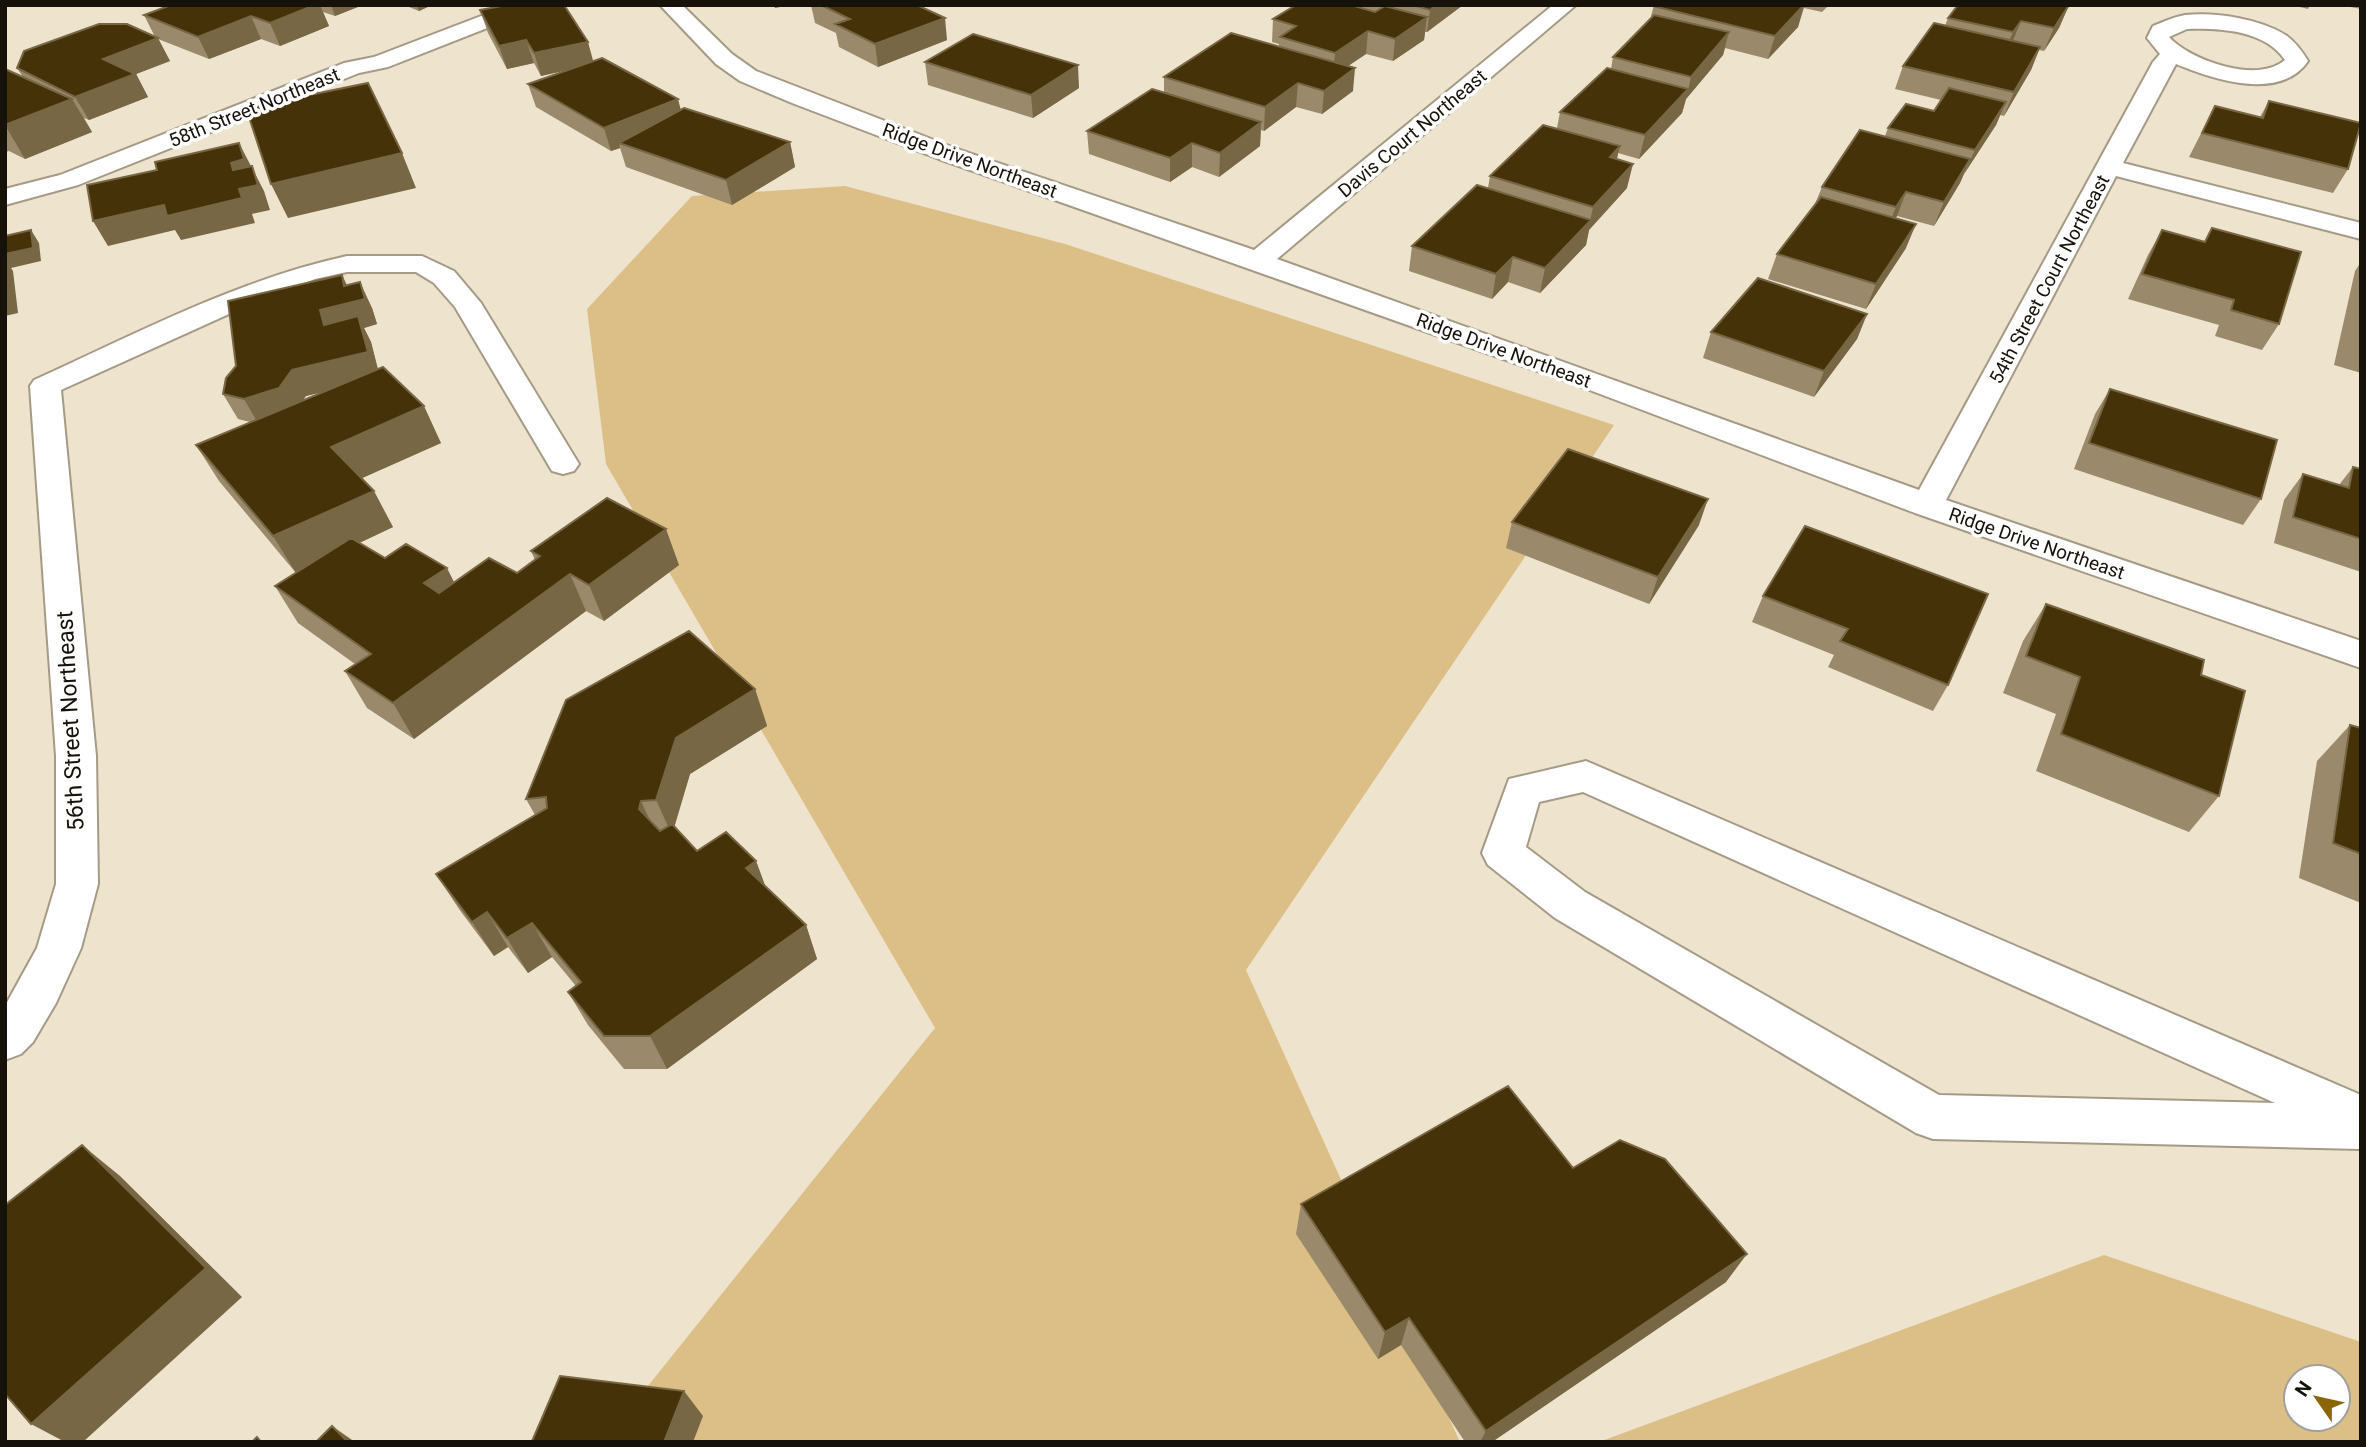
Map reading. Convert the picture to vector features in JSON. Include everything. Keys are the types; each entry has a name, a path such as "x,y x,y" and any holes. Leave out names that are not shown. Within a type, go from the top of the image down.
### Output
{"street":[{"name":"Ridge Drive Northeast","path":"670,5 724,59 748,76 948,153 1258,261 1927,505 2361,655"},
{"name":"Davis Court Northeast","path":"1258,261 1566,5"},
{"name":"58th Street Northeast","path":"5,197 69,180 352,68 380,62 502,14"},
{"path":"2203,22 2246,28 2266,34 2294,52 2297,61 2293,68 2262,76 2215,70 2174,55 2158,38 2161,31 2170,25 2203,22"},
{"name":"54th Street Court Northeast","path":"1927,505 2164,62 2174,55"},
{"path":"2109,167 2361,231"},
{"name":"56th Street Northeast","path":"5,1040 17,1028 40,989 59,948 77,884 76,756 45,386 252,293 307,273 347,264 422,264 444,277 467,303 563,464"},
{"path":"2361,1118 1586,776 1523,790 1503,853 1570,905 1933,1117 2361,1127"}],"shaded area":[{"path":"845,186 1065,244 1614,425 1246,970 1460,1442 603,1442 935,1028 606,464 587,309 692,196"},
{"path":"2104,1255 2361,1342 2361,1442 1599,1442"}],"building":[{"path":"171,5 315,5 270,23 251,16 198,37 144,15"},
{"path":"507,5 564,5 588,42 534,53 526,40 499,46 480,10"},
{"path":"821,5 917,5 945,18 875,44 835,24 850,19"},
{"path":"1296,5 1351,5 1375,12 1385,6 1427,17 1395,39 1368,31 1335,53 1280,37 1296,26 1273,19"},
{"path":"1413,5 1436,5 1430,10"},
{"path":"1654,5 1804,5 1775,36"},
{"path":"1958,5 2069,5 2054,28 2021,21 2013,32 1948,18"},
{"path":"1654,15 1729,32 1691,77 1613,57"},
{"path":"1934,23 2040,47 2014,92 1903,66"},
{"path":"99,24 127,24 158,38 103,59 135,74 75,97 17,68 24,51"},
{"path":"1231,33 1355,68 1324,91 1298,83 1265,107 1164,77"},
{"path":"973,34 1078,65 1031,95 925,62"},
{"path":"602,58 678,99 604,128 528,84"},
{"path":"1607,68 1688,89 1645,135 1560,112"},
{"path":"5,69 72,99 5,125"},
{"path":"368,83 402,153 271,184 246,108"},
{"path":"1949,88 2006,102 1975,150 1888,128 1906,104 1934,111"},
{"path":"1152,89 1261,122 1220,153 1192,143 1170,158 1087,131"},
{"path":"2269,101 2361,123 2348,169 2202,133 2215,106 2263,118"},
{"path":"684,108 790,142 726,180 619,143"},
{"path":"1543,125 1620,146 1610,157 1633,164 1593,207 1490,176"},
{"path":"1860,130 1970,159 1944,202 1906,192 1896,207 1822,187"},
{"path":"239,143 244,159 231,163 233,170 252,166 258,185 239,189 242,198 167,216 164,205 93,221 87,185 157,170 155,162"},
{"path":"1477,185 1591,220 1545,268 1513,257 1496,274 1412,246"},
{"path":"1821,197 1916,224 1876,284 1777,254"},
{"path":"2212,228 2301,252 2279,324 2231,310 2234,300 2142,274 2162,230 2205,242"},
{"path":"31,230 33,248 5,254 5,236"},
{"path":"342,275 344,286 360,282 365,299 320,310 324,325 358,316 368,352 292,370 279,388 244,399 223,394 226,378 236,366 228,301"},
{"path":"1758,278 1867,314 1824,371 1711,332"},
{"path":"383,367 424,406 331,447 374,491 273,536 196,445"},
{"path":"2110,389 2277,440 2261,499 2089,443"},
{"path":"1568,449 1708,499 1658,577 1512,522"},
{"path":"2353,467 2361,469 2361,539 2293,517 2303,474 2349,488"},
{"path":"607,498 666,529 589,585 570,574 393,703 345,671 371,654 275,586 351,538 385,558 406,544 447,568 424,583 439,593 489,558 517,573 540,556 531,551"},
{"path":"1805,526 1988,594 1948,685 1840,641 1848,629 1763,596"},
{"path":"2046,604 2204,660 2201,675 2245,691 2219,796 2061,734 2080,677 2026,656"},
{"path":"689,631 755,689 676,738 656,800 641,801 639,809 660,831 672,824 697,851 726,832 756,861 746,868 806,925 650,1036 604,1036 568,992 581,982 532,923 507,938 487,912 472,922 436,874 547,808 546,797 526,799 566,700"},
{"path":"2350,725 2361,728 2361,854 2333,843"},
{"path":"1508,1086 1573,1168 1620,1140 1665,1159 1747,1254 1486,1431 1409,1318 1385,1332 1301,1204"},
{"path":"82,1145 206,1268 31,1424 5,1394 5,1205"},
{"path":"560,1376 684,1391 664,1442 531,1442"},
{"path":"332,1426 348,1442 316,1442"}]}
